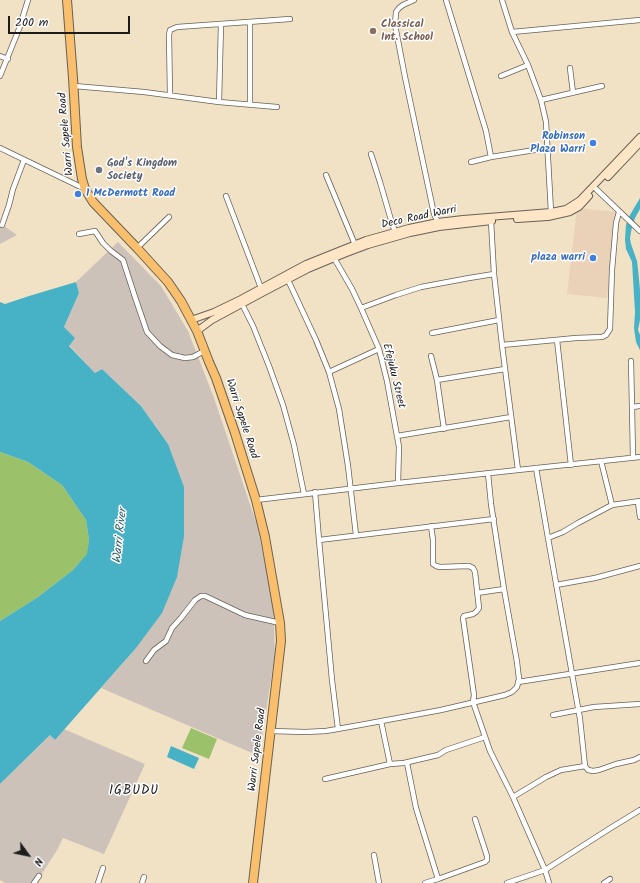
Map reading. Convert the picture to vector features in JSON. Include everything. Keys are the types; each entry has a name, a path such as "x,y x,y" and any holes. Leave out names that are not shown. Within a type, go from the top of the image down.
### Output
{"highway":[{"name":"Warri Sapele Road","path":"67,0 78,147 82,179 85,189 93,202 168,282 181,300 197,331 216,378 235,433 256,500 267,550 280,623 281,641 253,883"}],"main road":[{"name":"Deco Road Warri","path":"191,320 214,312 306,264 395,232 438,222 552,212 566,209 580,200 640,137"},
{"name":"Deco Road Warri","path":"197,331 212,320 308,269 356,247 439,227 491,221 548,217 570,212 579,207 640,143"}],"street":[{"path":"0,76 20,29 28,0"},
{"path":"414,0 399,8 396,12 395,25 434,214 438,222"},
{"path":"446,0 486,131 492,157"},
{"path":"502,0 512,32 528,65 541,100 546,122 552,212"},
{"path":"170,95 170,30 177,27 290,19"},
{"path":"512,32 640,20"},
{"path":"250,22 250,105"},
{"path":"219,102 221,24"},
{"path":"0,56 8,59"},
{"path":"500,76 528,65"},
{"path":"570,68 573,93"},
{"path":"74,86 144,92 219,102 277,107"},
{"path":"541,100 602,86"},
{"path":"0,148 85,189"},
{"path":"471,162 547,148"},
{"path":"371,154 390,220 395,232"},
{"path":"2,225 13,188 24,160"},
{"path":"326,174 356,247"},
{"path":"596,189 640,231"},
{"path":"226,196 261,288"},
{"path":"502,346 602,337 609,332 612,270 616,223 619,212"},
{"path":"137,248 169,217"},
{"path":"491,221 494,274 518,470"},
{"path":"79,234 95,231 107,247 123,260 147,332 160,346 172,355 185,358 193,357 204,351"},
{"name":"Efejuku Street","path":"334,258 352,289 379,349 387,381 397,436 398,483"},
{"path":"361,308 421,287 494,274"},
{"path":"288,280 329,372 339,409 348,466 356,535"},
{"path":"242,304 270,366 283,405 294,445 304,494"},
{"path":"432,333 499,320"},
{"path":"557,340 571,465"},
{"path":"329,372 379,349"},
{"path":"431,356 444,428"},
{"path":"631,361 633,458"},
{"path":"436,380 505,369"},
{"path":"632,407 640,406"},
{"path":"397,436 511,417"},
{"path":"256,500 350,488 640,457"},
{"path":"601,461 612,505"},
{"path":"536,468 580,719 585,766 588,770 593,771 640,757"},
{"path":"271,731 305,732 338,729 506,695 517,687 517,662 504,589 488,474"},
{"path":"315,492 332,680 338,729"},
{"path":"548,538 563,532 612,505 639,501 640,517"},
{"path":"319,540 494,519"},
{"path":"431,526 433,540 433,564 440,567 470,566 475,572 479,608 473,614 464,616 463,618 474,695 473,702 490,751 513,797 545,870 549,883"},
{"path":"556,586 595,578 640,566"},
{"path":"477,593 504,589"},
{"path":"146,660 154,650 166,641 172,628 195,600 201,596 205,596 245,615 280,623"},
{"path":"518,682 640,663"},
{"path":"553,715 578,709 640,704"},
{"path":"382,721 390,764"},
{"path":"325,779 390,764 407,763 438,755 446,750 485,737"},
{"path":"407,763 416,808 438,880"},
{"path":"513,797 546,777 561,770 585,766"},
{"path":"507,883 545,870 640,810"},
{"path":"425,883 438,880 487,860 475,819"},
{"path":"374,855 379,883"},
{"path":"98,883 103,868"},
{"path":"34,883 39,876"},
{"path":"142,883 144,877"},
{"path":"604,883 610,879"}],"shaded area":[{"path":"577,208 617,212 607,298 567,294"},
{"path":"0,223 17,235 0,244"},
{"path":"118,242 161,286 188,331 214,398 257,525 273,602 275,654 259,756 101,688 136,648 168,444 141,406 102,369 95,373 69,345 64,327 79,293 76,282"},
{"path":"64,729 145,764 104,854 63,838 36,883 5,883 0,880 0,784 50,735 55,740"}],"green space":[{"path":"0,452 28,462 62,485 86,520 89,540 88,554 73,570 38,597 0,621"},
{"path":"191,728 217,739 209,759 182,748"}],"water":[{"path":"640,198 640,209 635,218 630,238 637,261 640,290 640,320 638,330 640,335 640,350 636,342 634,328 635,312 632,262 626,249 625,240 626,225"},
{"name":"Warri River","path":"76,282 79,293 64,327 75,338 69,346 95,373 102,369 141,406 168,444 184,487 184,536 177,577 162,613 136,648 55,740 50,735 0,784 0,621 38,597 73,570 87,554 89,540 86,520 62,485 28,462 0,452 0,302 5,304"},
{"path":"171,746 199,758 194,769 167,757"}],"place":[{"name":"Classical Int. School","path":"373,31"},
{"name":"Robinson Plaza Warri","path":"593,143"},
{"name":"God's Kingdom Society","path":"99,170"},
{"name":"1 McDermott Road","path":"78,194"},
{"name":"plaza warri","path":"593,258"}],"district":[{"name":"IGBUDU","path":"134,792"}]}
